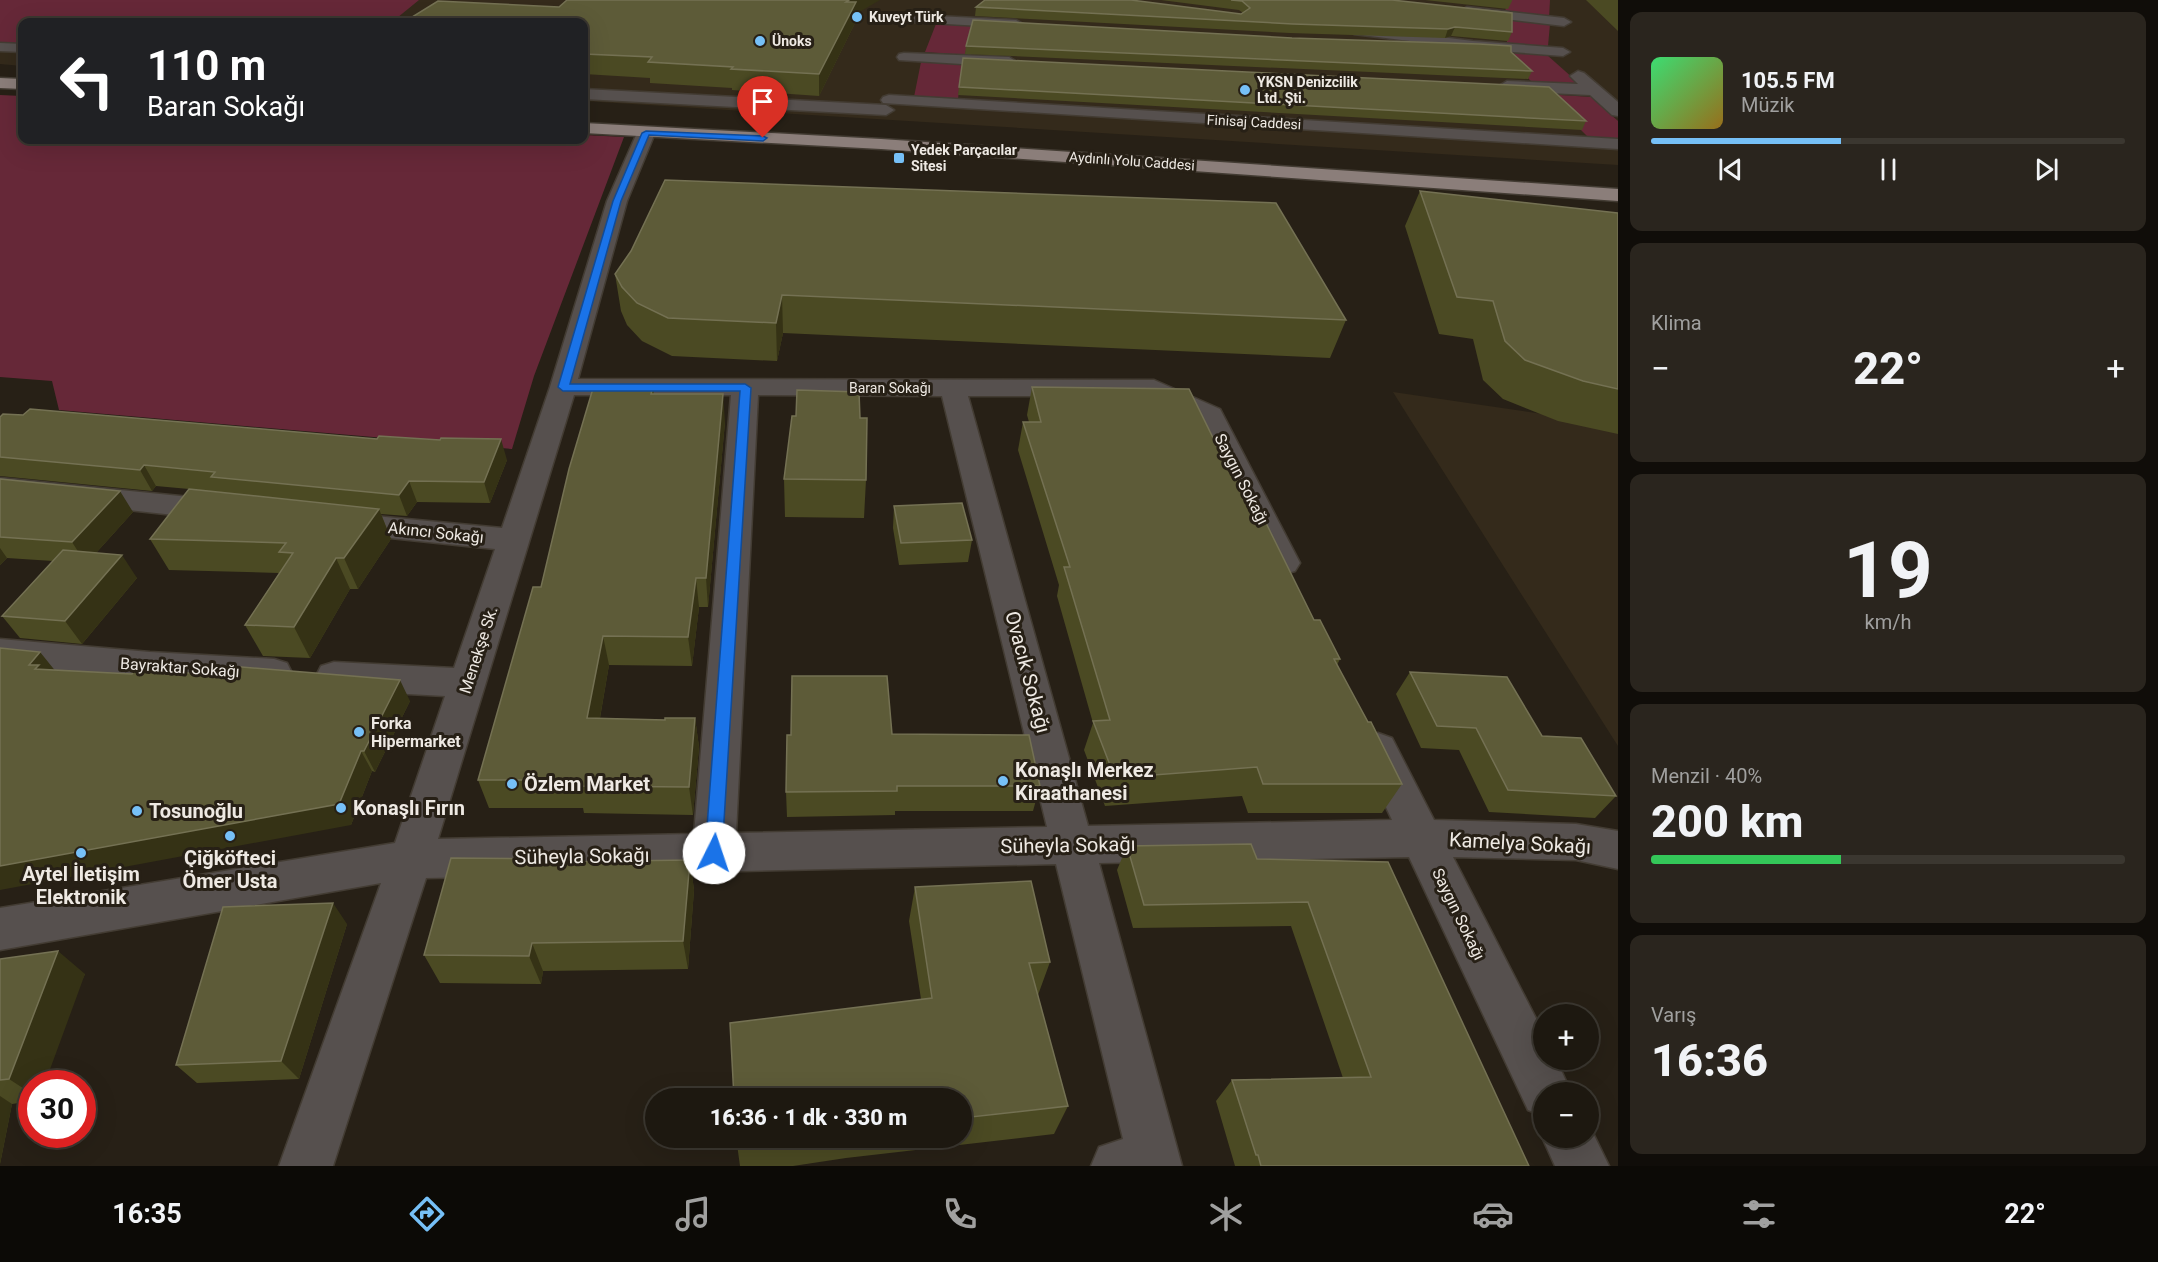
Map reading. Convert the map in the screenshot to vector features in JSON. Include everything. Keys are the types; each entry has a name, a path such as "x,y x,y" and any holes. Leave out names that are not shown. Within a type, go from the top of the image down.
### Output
{"main road":[{"path":"0,71 18,72"},
{"path":"0,82 18,84"},
{"name":"Aydınlı Yolu Caddesi","path":"615,113 652,124 881,144 1618,195"},
{"name":"Aydınlı Yolu Caddesi","path":"588,128 652,124 880,127 1010,135"}],"street":[{"path":"880,127 919,14 930,6"},
{"path":"1450,9 1564,14 1563,62 1618,111"},
{"path":"917,19 1025,24"},
{"path":"1345,35 1563,52"},
{"path":"0,47 18,48"},
{"path":"900,70 1023,63"},
{"path":"1488,85 1595,90"},
{"name":"Finisaj Caddesi","path":"588,94 888,105 1618,144"},
{"name":"Menekşe Sk.","path":"306,1166 411,859 514,540 563,387 617,201 652,124"},
{"name":"Baran Sokağı","path":"563,387 1154,388 1210,415"},
{"path":"714,853 745,388"},
{"name":"Ovacık Sokağı","path":"954,388 1073,845 1143,1164"},
{"name":"Saygın Sokağı","path":"1210,415 1300,595"},
{"path":"0,487 245,512"},
{"name":"Akıncı Sokağı","path":"315,520 514,540"},
{"name":"Bayraktar Sokağı","path":"0,652 150,666 467,683"},
{"name":"Saygın Sokağı","path":"1364,722 1541,1082"},
{"name":"Süheyla Sokağı","path":"0,929 411,859 1422,838"},
{"name":"Kamelya Sokağı","path":"1422,838 1576,842 1618,850"},
{"path":"1573,1148 1582,1166"}],"shaded area":[{"path":"0,0 1618,0 1618,165 588,101 588,18 18,18 18,66 0,64"},
{"path":"0,0 419,0 397,18 18,18 18,44 0,42"},
{"path":"1507,0 1550,0 1549,18 1505,13"},
{"path":"1506,19 1550,24 1548,46 1507,44"},
{"path":"936,24 971,26 965,55 925,52"},
{"path":"1501,52 1547,55 1583,87 1534,84"},
{"path":"921,62 962,64 958,99 914,97"},
{"path":"1545,94 1591,97 1618,121 1618,140 1589,138"},
{"path":"0,95 18,96 18,144 588,144 588,135 624,137 534,376 512,449 59,410 52,381 0,377"},
{"path":"1393,392 1618,425 1618,746 1408,416"}],"building":[{"path":"567,0 849,0 846,2 856,2 819,74 648,62 652,57 588,54 588,18 410,18 438,1 559,7"},
{"path":"985,0 1131,0 1241,14 1250,8 1242,1 1231,0 1392,0 1512,13 1512,32 1455,27 1448,29 1293,24 976,7"},
{"path":"973,20 1292,38 1511,46 1511,52 1532,71 966,46"},
{"path":"963,58 1549,87 1586,121 959,87"},
{"path":"665,180 1276,203 1346,320 782,295 776,323 668,318 637,303 622,287 615,274 631,251"},
{"path":"1420,191 1618,213 1618,389 1583,381 1525,360 1505,341 1493,301 1457,297"},
{"path":"594,385 653,385 651,394 723,394 706,578 696,578 688,637 603,636 587,718 665,720 665,718 695,718 689,787 576,786 578,780 478,780 533,587 541,587 569,469"},
{"path":"1032,387 1189,389 1221,454 1226,454 1263,523 1266,523 1314,620 1320,620 1340,659 1334,659 1368,722 1371,722 1402,784 1263,784 1257,767 1115,778 1093,721 1110,720 1064,567 1070,567 1023,422 1041,422"},
{"path":"797,390 859,392 860,418 867,418 866,480 784,479 792,416 796,416"},
{"path":"30,409 377,439 379,436 440,440 441,438 501,439 484,482 409,481 399,495 211,477 215,472 144,465 140,470 0,457 0,417 3,414 23,415"},
{"path":"0,479 120,491 72,542 0,537"},
{"path":"189,489 379,509 344,558 336,558 294,627 245,625 293,553 279,552 286,543 150,539"},
{"path":"962,503 972,540 901,543 894,506"},
{"path":"63,550 122,555 65,621 2,616"},
{"path":"0,648 40,652 29,665 39,665 35,669 132,674 135,670 224,675 230,666 400,680 364,751 361,751 339,804 0,866"},
{"path":"1410,672 1507,677 1542,736 1581,738 1616,796 1508,790 1476,728 1437,726"},
{"path":"792,676 887,676 892,734 1029,735 1040,786 897,786 897,791 786,792 787,735 791,735"},
{"path":"1251,844 1257,859 1388,862 1529,1166 1261,1166 1232,1080 1371,1077 1308,902 1144,905 1127,846"},
{"path":"451,858 548,859 548,862 690,860 683,941 532,943 529,956 424,955"},
{"path":"1031,881 1050,962 1029,963 1068,1106 972,1117 972,1088 733,1088 730,1023 932,998 915,887"},
{"path":"333,903 281,1061 176,1065 223,907"},
{"path":"58,951 9,1079 0,1080 0,959"}],"place":[{"name":"Kuveyt Türk","path":"857,17"},
{"name":"Ünoks","path":"760,41"},
{"name":"YKSN Denizcilik Ltd. Şti.","path":"1245,90"},
{"name":"Yedek Parçacılar Sitesi","path":"899,158"},
{"name":"Forka Hipermarket","path":"359,732"},
{"name":"Konaşlı Merkez Kiraathanesi","path":"1003,781"},
{"name":"Özlem Market","path":"512,784"},
{"name":"Konaşlı Fırın","path":"341,808"},
{"name":"Tosunoğlu","path":"137,811"},
{"name":"Çiğköfteci Ömer Usta","path":"230,836"},
{"name":"Aytel İletişim Elektronik","path":"81,853"}],"route":[{"path":"714,853 745,388 563,387 617,201 646,133 763,138"}]}
